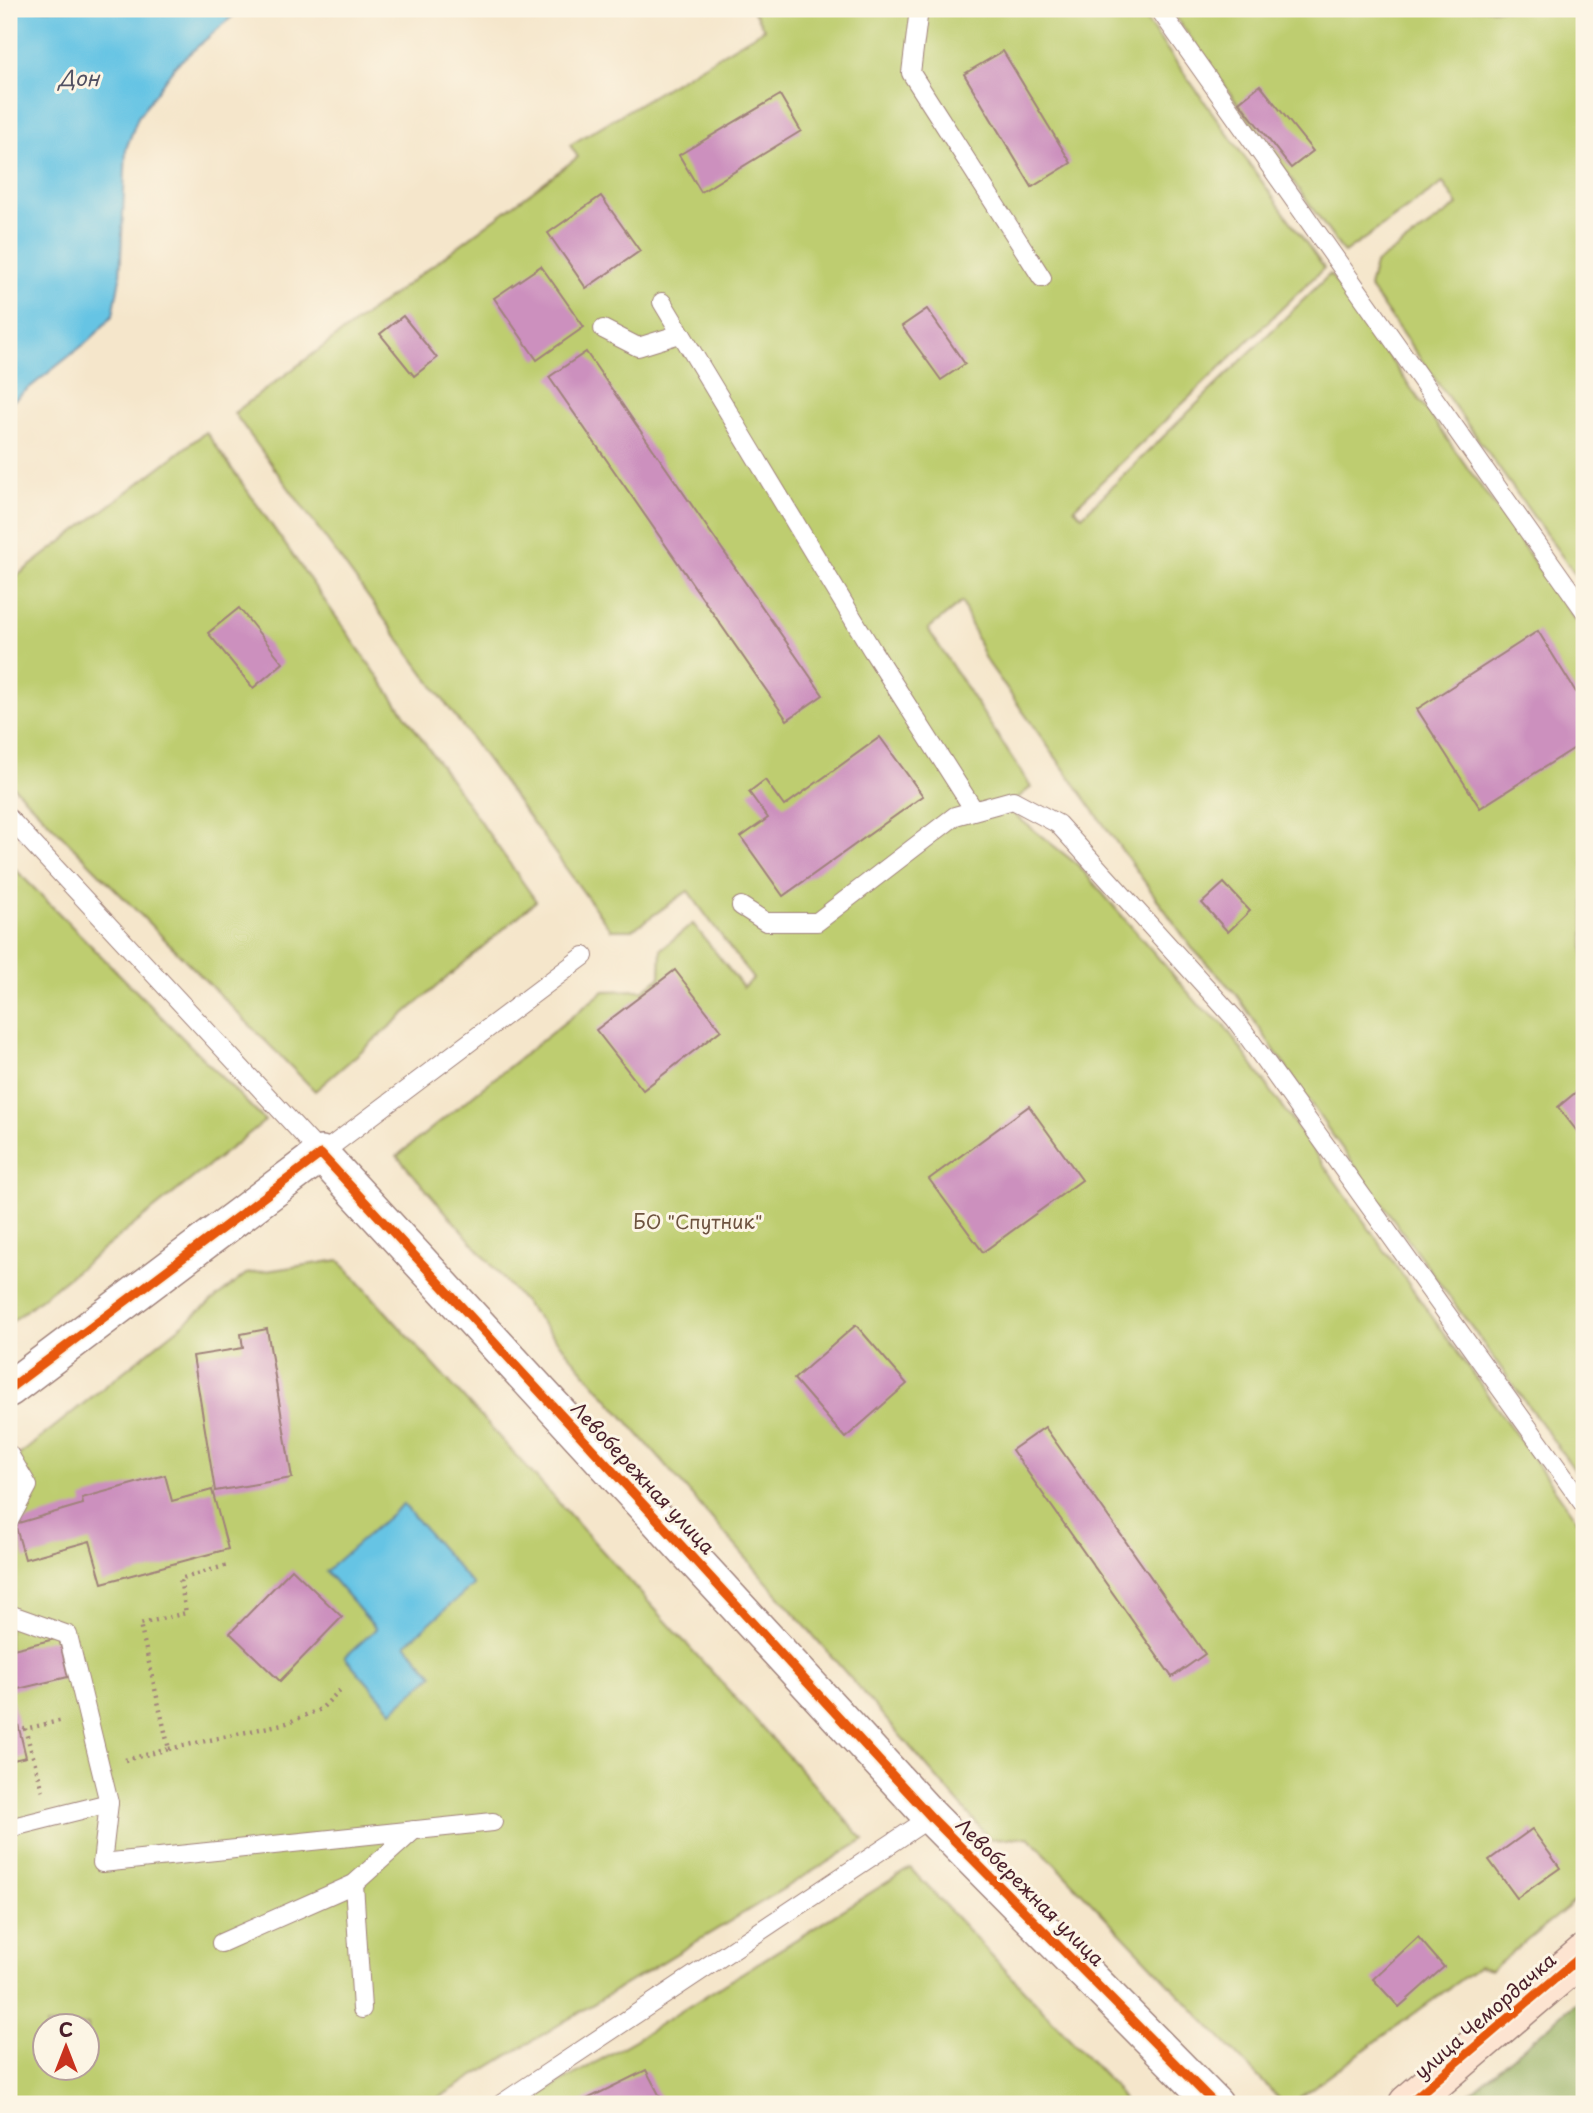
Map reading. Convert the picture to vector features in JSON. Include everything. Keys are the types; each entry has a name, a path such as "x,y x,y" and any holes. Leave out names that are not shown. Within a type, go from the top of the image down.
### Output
{"main road":[{"name":"улица Чемордачка","path":"1408,2104 1584,1954"}],"street":[{"path":"9,1389 321,1154"},
{"name":"Левобережная улица","path":"321,1154 931,1817 1215,2104"}],"lane":[{"path":"919,9 911,73 1042,278"},
{"path":"1158,9 1584,610"},
{"path":"662,302 974,810"},
{"path":"603,329 638,347 680,334"},
{"path":"741,906 766,922 817,922 956,816 974,810 1013,800 1058,824 1235,1019 1584,1505"},
{"path":"9,818 321,1154 584,956"},
{"path":"9,1454 29,1486 9,1521"},
{"path":"9,1614 68,1635 109,1804 102,1863 493,1822"},
{"path":"9,1828 109,1804"},
{"path":"501,2104 931,1817"},
{"path":"221,1943 354,1884 414,1830"},
{"path":"354,1884 362,2009"}],"path":[{"path":"169,1749 140,1624 186,1614 180,1578 228,1565"},
{"path":"100,1767 287,1723 321,1709 341,1689"},
{"path":"50,1818 25,1729 88,1714"}],"green space":[{"name":"БО \"Спутник\"","path":"752,9 1138,9 1324,268 1074,508 1082,516 1330,274 1584,632 1584,1483 1326,1126 1236,994 1192,948 984,657 962,602 928,629 1031,787 1006,808 1078,865 1199,1005 1224,1025 1584,1530 1584,1894 1491,1970 1478,1967 1290,2104 1284,2104 1029,1837 990,1839 397,1156 604,991 644,990 660,977 661,949 693,924 743,987 753,979 688,891 632,930 611,930 234,413 578,157 570,145 764,29"},
{"path":"1170,9 1584,9 1584,587 1369,287 1375,264 1458,205 1443,183 1344,253"},
{"path":"206,432 536,901 315,1091 9,782 9,582"},
{"path":"9,863 265,1121 9,1324"},
{"path":"339,1260 864,1840 428,2104 9,2104 9,1463 246,1274"},
{"path":"910,1868 1112,2084 1126,2104 523,2104 635,2040"},
{"path":"1584,1996 1584,2104 1457,2104"}],"water":[{"name":"Дон","path":"9,9 241,9 175,66 138,117 126,149 120,278 113,315 92,338 9,404"},
{"path":"403,1504 473,1585 406,1644 433,1675 392,1711 345,1657 376,1629 326,1571"}],"building":[{"path":"1003,51 1071,163 1032,187 964,74"},
{"path":"1260,85 1313,151 1291,168 1239,102"},
{"path":"780,95 801,131 701,192 679,155"},
{"path":"601,196 640,251 586,288 548,233"},
{"path":"541,266 584,327 537,360 494,298"},
{"path":"927,309 965,364 941,380 902,326"},
{"path":"403,316 437,358 414,376 380,334"},
{"path":"586,352 823,695 787,720 549,377"},
{"path":"239,608 283,663 253,688 208,633"},
{"path":"1538,631 1584,705 1584,742 1480,808 1417,709"},
{"path":"880,737 923,796 783,896 741,837 768,818 749,792 765,780 784,806"},
{"path":"1224,883 1250,911 1228,932 1202,903"},
{"path":"675,970 721,1030 643,1090 596,1030"},
{"path":"1581,1088 1584,1092 1584,1140 1558,1107"},
{"path":"1029,1106 1082,1180 983,1252 929,1179"},
{"path":"856,1325 907,1384 845,1438 794,1379"},
{"path":"267,1329 292,1478 215,1491 193,1356 243,1348 241,1334"},
{"path":"1045,1427 1205,1654 1172,1677 1012,1450"},
{"path":"165,1475 172,1501 212,1490 228,1549 102,1583 90,1541 25,1559 15,1524 83,1504 82,1498"},
{"path":"292,1569 342,1617 280,1681 230,1633"},
{"path":"59,1638 68,1677 10,1691 26,1757 9,1761 9,1650"},
{"path":"1532,1829 1560,1868 1517,1898 1489,1860"},
{"path":"1418,1937 1444,1967 1399,2007 1373,1979"},
{"path":"646,2070 664,2104 577,2104"}],"cycle path":[{"path":"9,1389 321,1154 931,1817 1215,2104"},
{"path":"1408,2104 1584,1954"}]}
